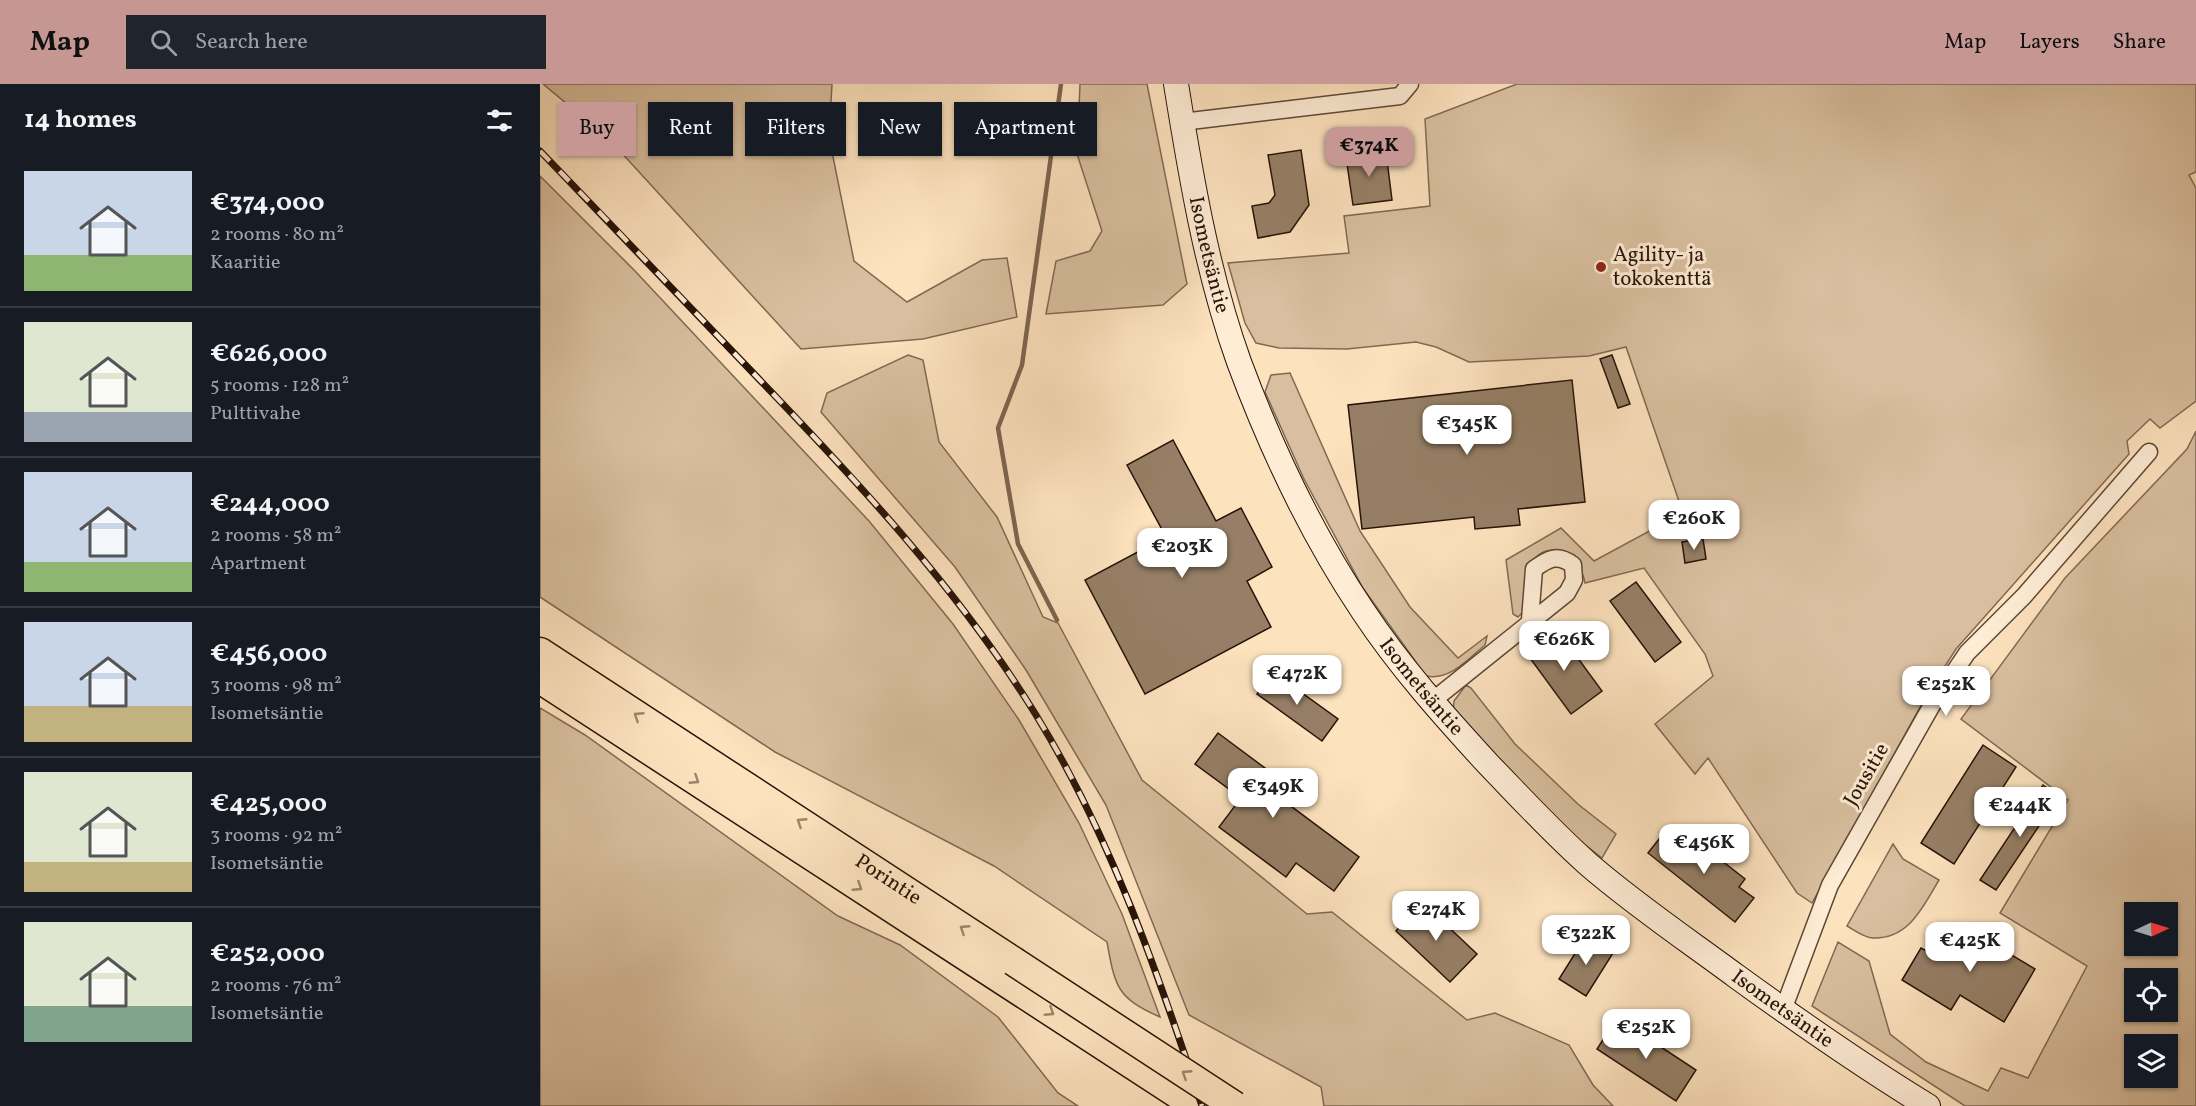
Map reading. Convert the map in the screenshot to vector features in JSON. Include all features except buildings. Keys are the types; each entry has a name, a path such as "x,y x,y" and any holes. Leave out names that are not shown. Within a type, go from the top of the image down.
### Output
{"highway":[{"name":"Porintie","path":"540,652 1007,970 1196,1106"},
{"name":"Porintie","path":"540,679 1007,970 1235,1106"}],"main road":[{"name":"Isometsäntie","path":"1176,84 1203,234 1224,315 1273,445 1327,551 1363,612 1431,702 1516,793 1587,863 1783,1010 1928,1106"}],"street":[{"path":"1182,122 1400,96 1409,86"},
{"name":"Jousitie","path":"1783,1010 1830,885 1932,705 1967,653 2024,596 2149,452"},
{"path":"1431,702 1515,637 1530,620"}],"shaded area":[{"path":"543,84 832,84 831,102 745,102 745,156 833,156 854,261 907,302 982,260 1007,258 1017,317 923,339 801,349 624,156 636,156 636,102 565,102"},
{"path":"1080,84 1147,84 1187,284 1163,305 1046,314 1056,261 1090,251 1102,231 1078,156 1097,156 1097,102 1079,102"},
{"path":"1517,84 2196,84 2196,172 2189,175 2196,188 2196,401 2160,428 2150,419 2127,441 2129,454 1956,649 1929,691 1812,903 1797,893 1708,758 1695,774 1655,724 1713,676 1705,654 1644,568 1585,583 1577,565 1571,558 1555,550 1546,551 1538,555 1529,569 1523,612 1518,617 1513,614 1506,560 1561,528 1594,561 1683,513 1626,347 1589,356 1469,362 1436,347 1416,342 1347,349 1279,348 1256,343 1245,323 1228,263 1349,253 1344,216 1430,206 1425,119"},
{"path":"540,176 635,271 869,521 953,624 1019,720 1079,823 1122,914 1160,1017 1135,1004 1120,989 1107,942 994,866 775,752 540,597"},
{"path":"908,355 923,360 939,442 997,517 1043,617 1058,623 1142,780 1307,914 1332,912 1467,1020 1495,1013 1569,1045 1593,1085 1613,1106 1324,1106 1321,1087 1189,1015 1106,805 1026,670 955,567 821,412 827,393"},
{"path":"1290,373 1360,531 1410,607 1458,658 1487,636 1485,645 1451,672 1435,677 1426,676 1363,588 1304,479 1265,392 1271,375"},
{"path":"2196,431 2196,1106 1965,1106 1812,1006 1838,942 1869,961 1890,1034 1926,1062 1988,1091 2001,1068 2028,1078 2087,966 2000,913 2068,800 1961,719 2065,578 2187,449"},
{"path":"1466,685 1471,688 1515,744 1579,805 1616,834 1602,858 1564,828 1453,712 1454,701"},
{"path":"540,708 585,735 838,916 900,945 998,1017 1058,1093 1078,1106 540,1106"},
{"path":"1893,844 1903,859 1939,880 1914,920 1896,933 1886,937 1870,938 1847,926"}],"waterway":[{"path":"1057,620 1018,544 998,428 1022,365 1061,84"}],"railway":[{"path":"540,151 795,417 906,538 974,624 1006,669 1063,761 1110,857 1168,1005 1202,1106"}],"place":[{"name":"Agility- ja tokokenttä","path":"1601,267"}]}
